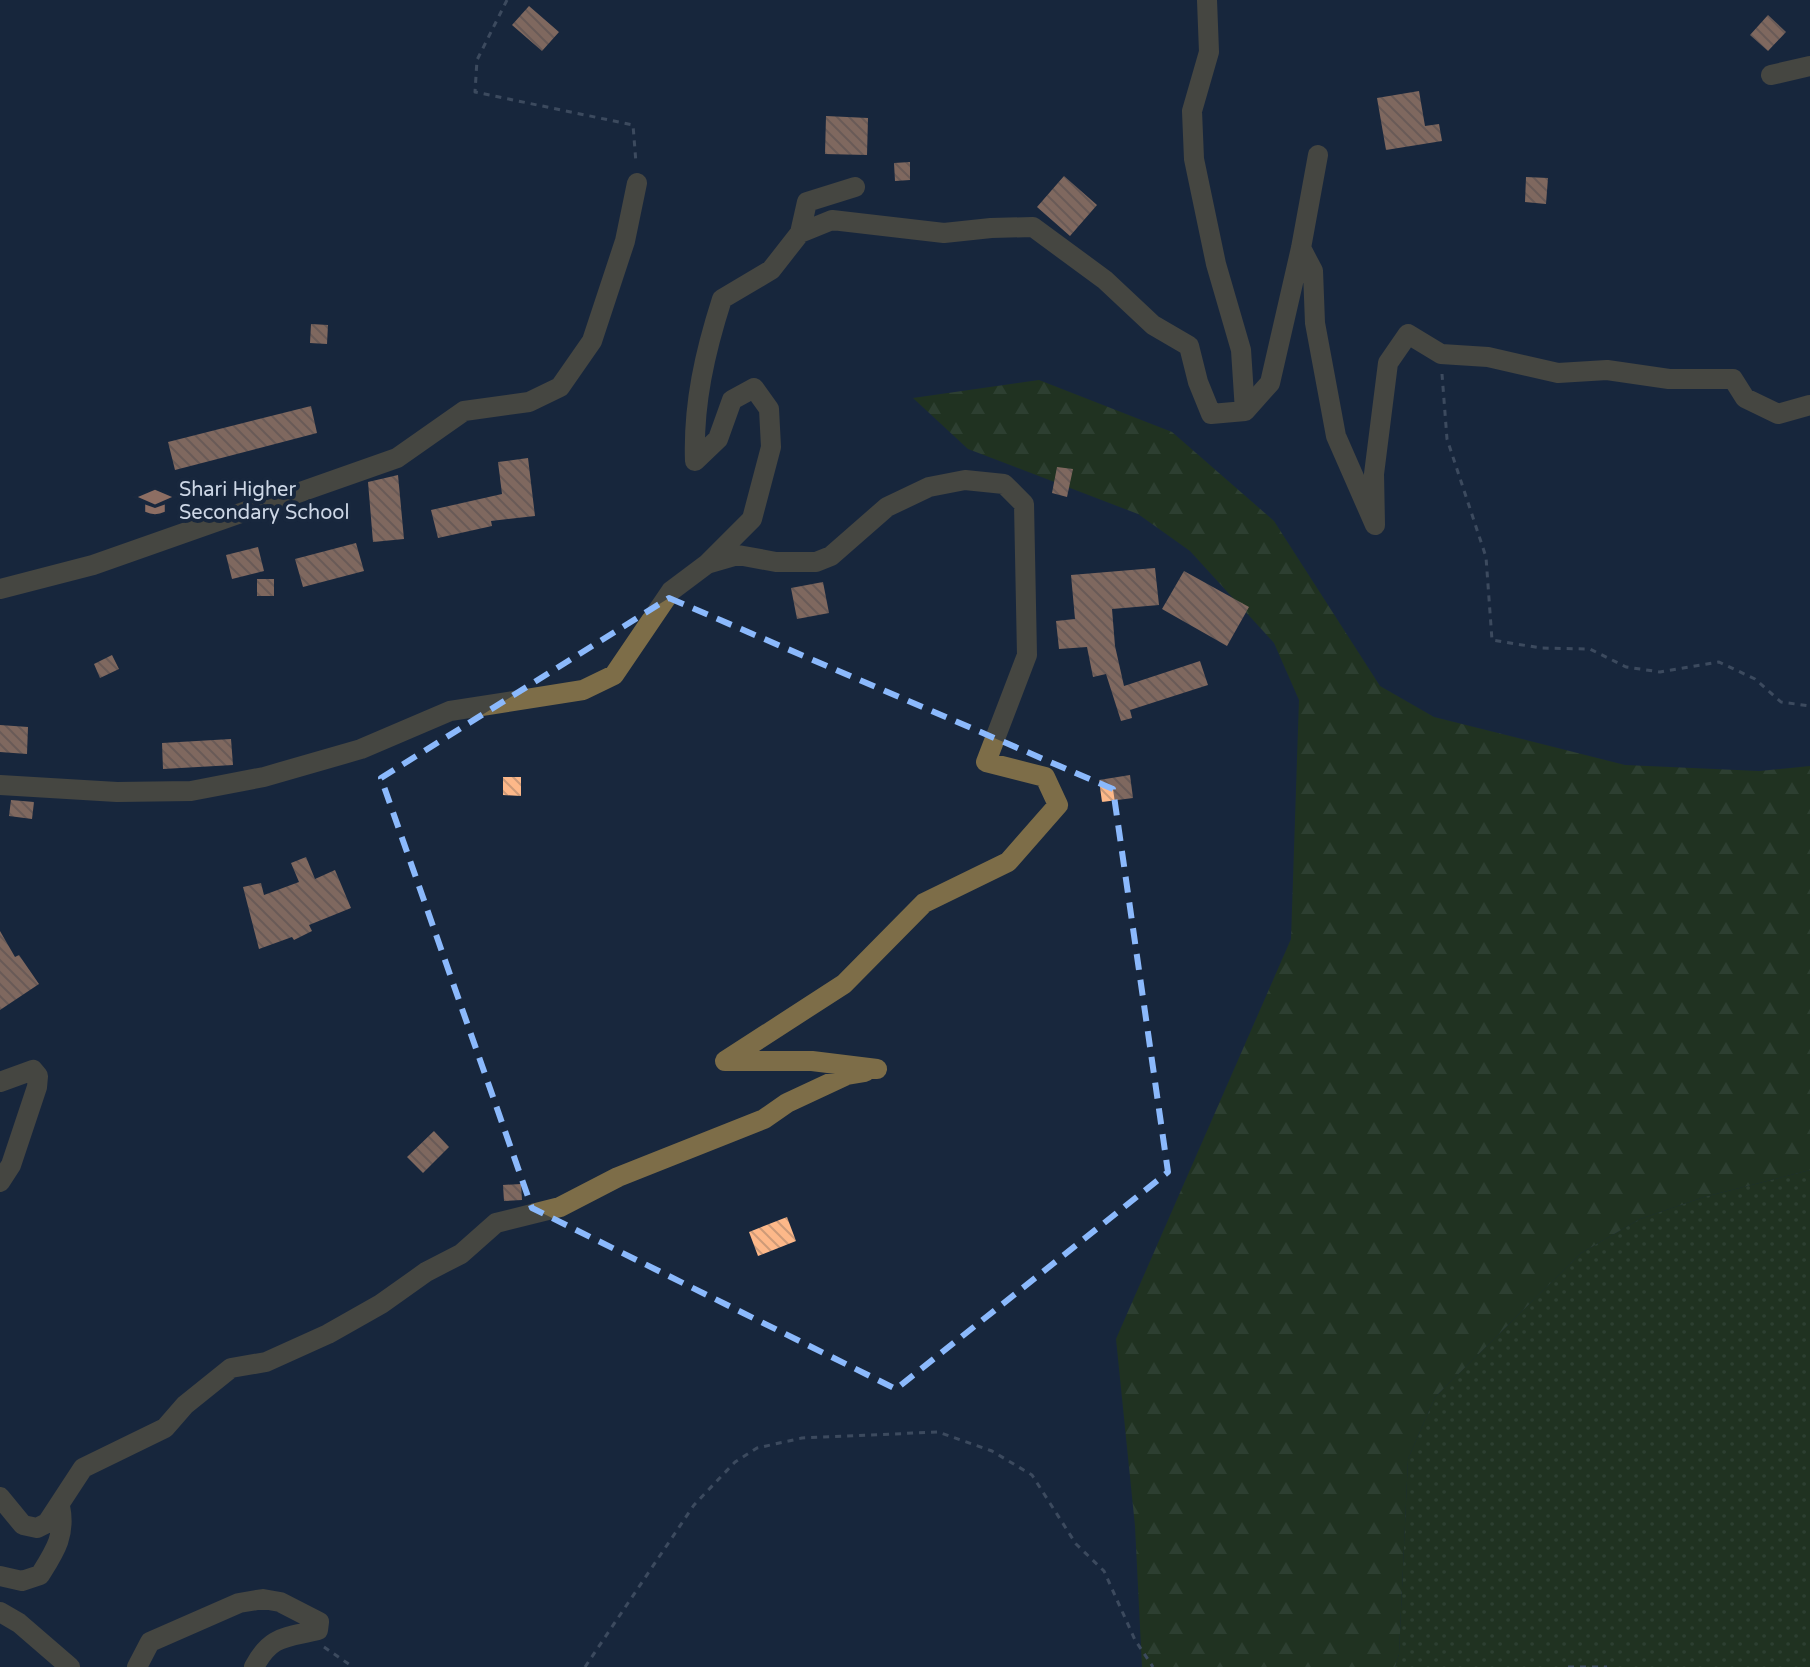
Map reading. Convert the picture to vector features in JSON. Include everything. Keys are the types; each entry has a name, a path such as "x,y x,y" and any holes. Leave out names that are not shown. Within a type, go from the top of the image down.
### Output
{"street":[{"path":"1207,0 1209,52 1192,111 1194,159 1216,264 1241,350 1245,411"},
{"path":"1771,75 1810,66"},
{"path":"800,233 832,220 944,233 1033,227 1105,280 1153,325 1189,346 1198,382 1211,414 1245,411 1270,383 1301,248 1318,155"},
{"path":"0,589 93,565 397,458 464,411 529,402 560,387 592,341 625,241 637,183"},
{"path":"0,785 117,792 191,791 264,777 361,749 450,711 583,690 614,675 671,591 707,564 752,519 771,447 769,409 754,388 732,400 718,439 695,461 694,427 705,352 722,299 771,270 800,233 807,202 855,187"},
{"path":"1301,248 1313,271 1315,323 1336,436 1375,525 1374,474 1388,363 1408,334 1441,354 1488,357 1558,373 1607,370 1669,379 1733,379 1745,398 1778,414 1810,405"},
{"path":"0,1497 23,1525 37,1528 47,1523 83,1468 165,1428 185,1405 231,1368 266,1362 328,1334 381,1304 426,1272 461,1254 496,1223 560,1207 618,1177 764,1119 787,1103 847,1075 877,1069 812,1061 725,1061 844,984 924,903 1008,862 1058,805 1045,777 986,762 1027,655 1024,504 1004,484 965,480 929,487 887,507 831,556 816,562 776,562 738,555 707,564"},
{"path":"0,1082 33,1070 38,1076 11,1165 0,1182"},
{"path":"0,1576 22,1581 40,1575 60,1543 63,1523 60,1506"},
{"path":"137,1667 150,1642 239,1603 263,1599 280,1602 319,1622 318,1630 286,1637 265,1648 254,1667"},
{"path":"0,1612 19,1623 70,1667"}],"path":[{"path":"507,0 477,60 475,92 633,125 637,183"},
{"path":"1441,354 1447,439 1486,557 1492,640 1541,648 1590,649 1626,667 1660,672 1719,662 1755,679 1781,702 1810,706"},
{"path":"585,1667 694,1505 735,1462 757,1448 802,1438 938,1432 992,1451 1032,1475 1076,1544 1104,1571 1135,1640 1153,1667"},
{"path":"305,1633 353,1667"},
{"path":"1568,1667 1607,1667"}],"highlighted area":[{"path":"669,598 1113,789 1168,1172 896,1389 532,1208 381,778"}],"green space":[{"path":"1039,380 1172,432 1274,521 1380,686 1434,717 1625,765 1759,771 1810,766 1810,1170 1704,1197 1640,1219 1581,1253 1435,1397 1408,1459 1399,1654 1395,1667 1142,1667 1135,1526 1116,1339 1291,939 1299,700 1274,643 1190,551 1138,514 968,449 913,398"},
{"path":"1810,1170 1810,1667 1395,1667 1399,1654 1408,1459 1435,1397 1581,1253 1640,1219 1704,1197"}],"building":[{"path":"529,6 559,32 542,51 512,25"},
{"path":"1768,15 1786,32 1768,51 1750,35"},
{"path":"1419,91 1425,126 1439,124 1442,141 1386,150 1377,98"},
{"path":"826,116 868,118 867,155 825,154"},
{"path":"910,162 910,180 895,181 894,163"},
{"path":"1064,176 1097,205 1070,236 1037,207"},
{"path":"1526,177 1548,178 1546,204 1525,202"},
{"path":"311,324 328,325 327,344 310,343"},
{"path":"311,406 317,433 175,470 168,442"},
{"path":"528,458 535,516 491,521 492,526 438,538 431,510 502,494 498,462"},
{"path":"1057,467 1073,469 1067,497 1052,493"},
{"path":"398,475 404,539 373,542 368,482"},
{"path":"356,543 364,571 303,587 295,559"},
{"path":"258,547 264,571 232,579 226,555"},
{"path":"1155,568 1159,605 1112,609 1115,646 1124,686 1200,661 1208,685 1130,710 1132,718 1121,721 1106,674 1093,677 1087,647 1059,649 1056,621 1075,619 1071,575"},
{"path":"1184,571 1249,607 1227,646 1162,609"},
{"path":"257,579 274,579 274,596 257,596"},
{"path":"823,582 829,613 797,619 791,588"},
{"path":"112,655 119,669 100,678 94,664"},
{"path":"0,725 28,727 27,754 0,752"},
{"path":"231,739 233,765 163,769 162,743"},
{"path":"1130,775 1133,798 1102,802 1099,780"},
{"path":"503,777 521,777 521,796 503,795"},
{"path":"11,800 34,802 32,819 9,816"},
{"path":"306,857 315,879 335,870 351,908 309,925 312,931 294,940 292,937 259,949 243,887 261,883 264,895 299,882 291,863"},
{"path":"0,931 15,957 19,955 39,984 0,1010"},
{"path":"434,1131 449,1147 423,1173 407,1157"},
{"path":"521,1184 522,1200 504,1201 503,1185"},
{"path":"787,1217 796,1241 758,1256 749,1232"}],"place":[{"name":"Shari Higher Secondary School","path":"155,502"}]}
